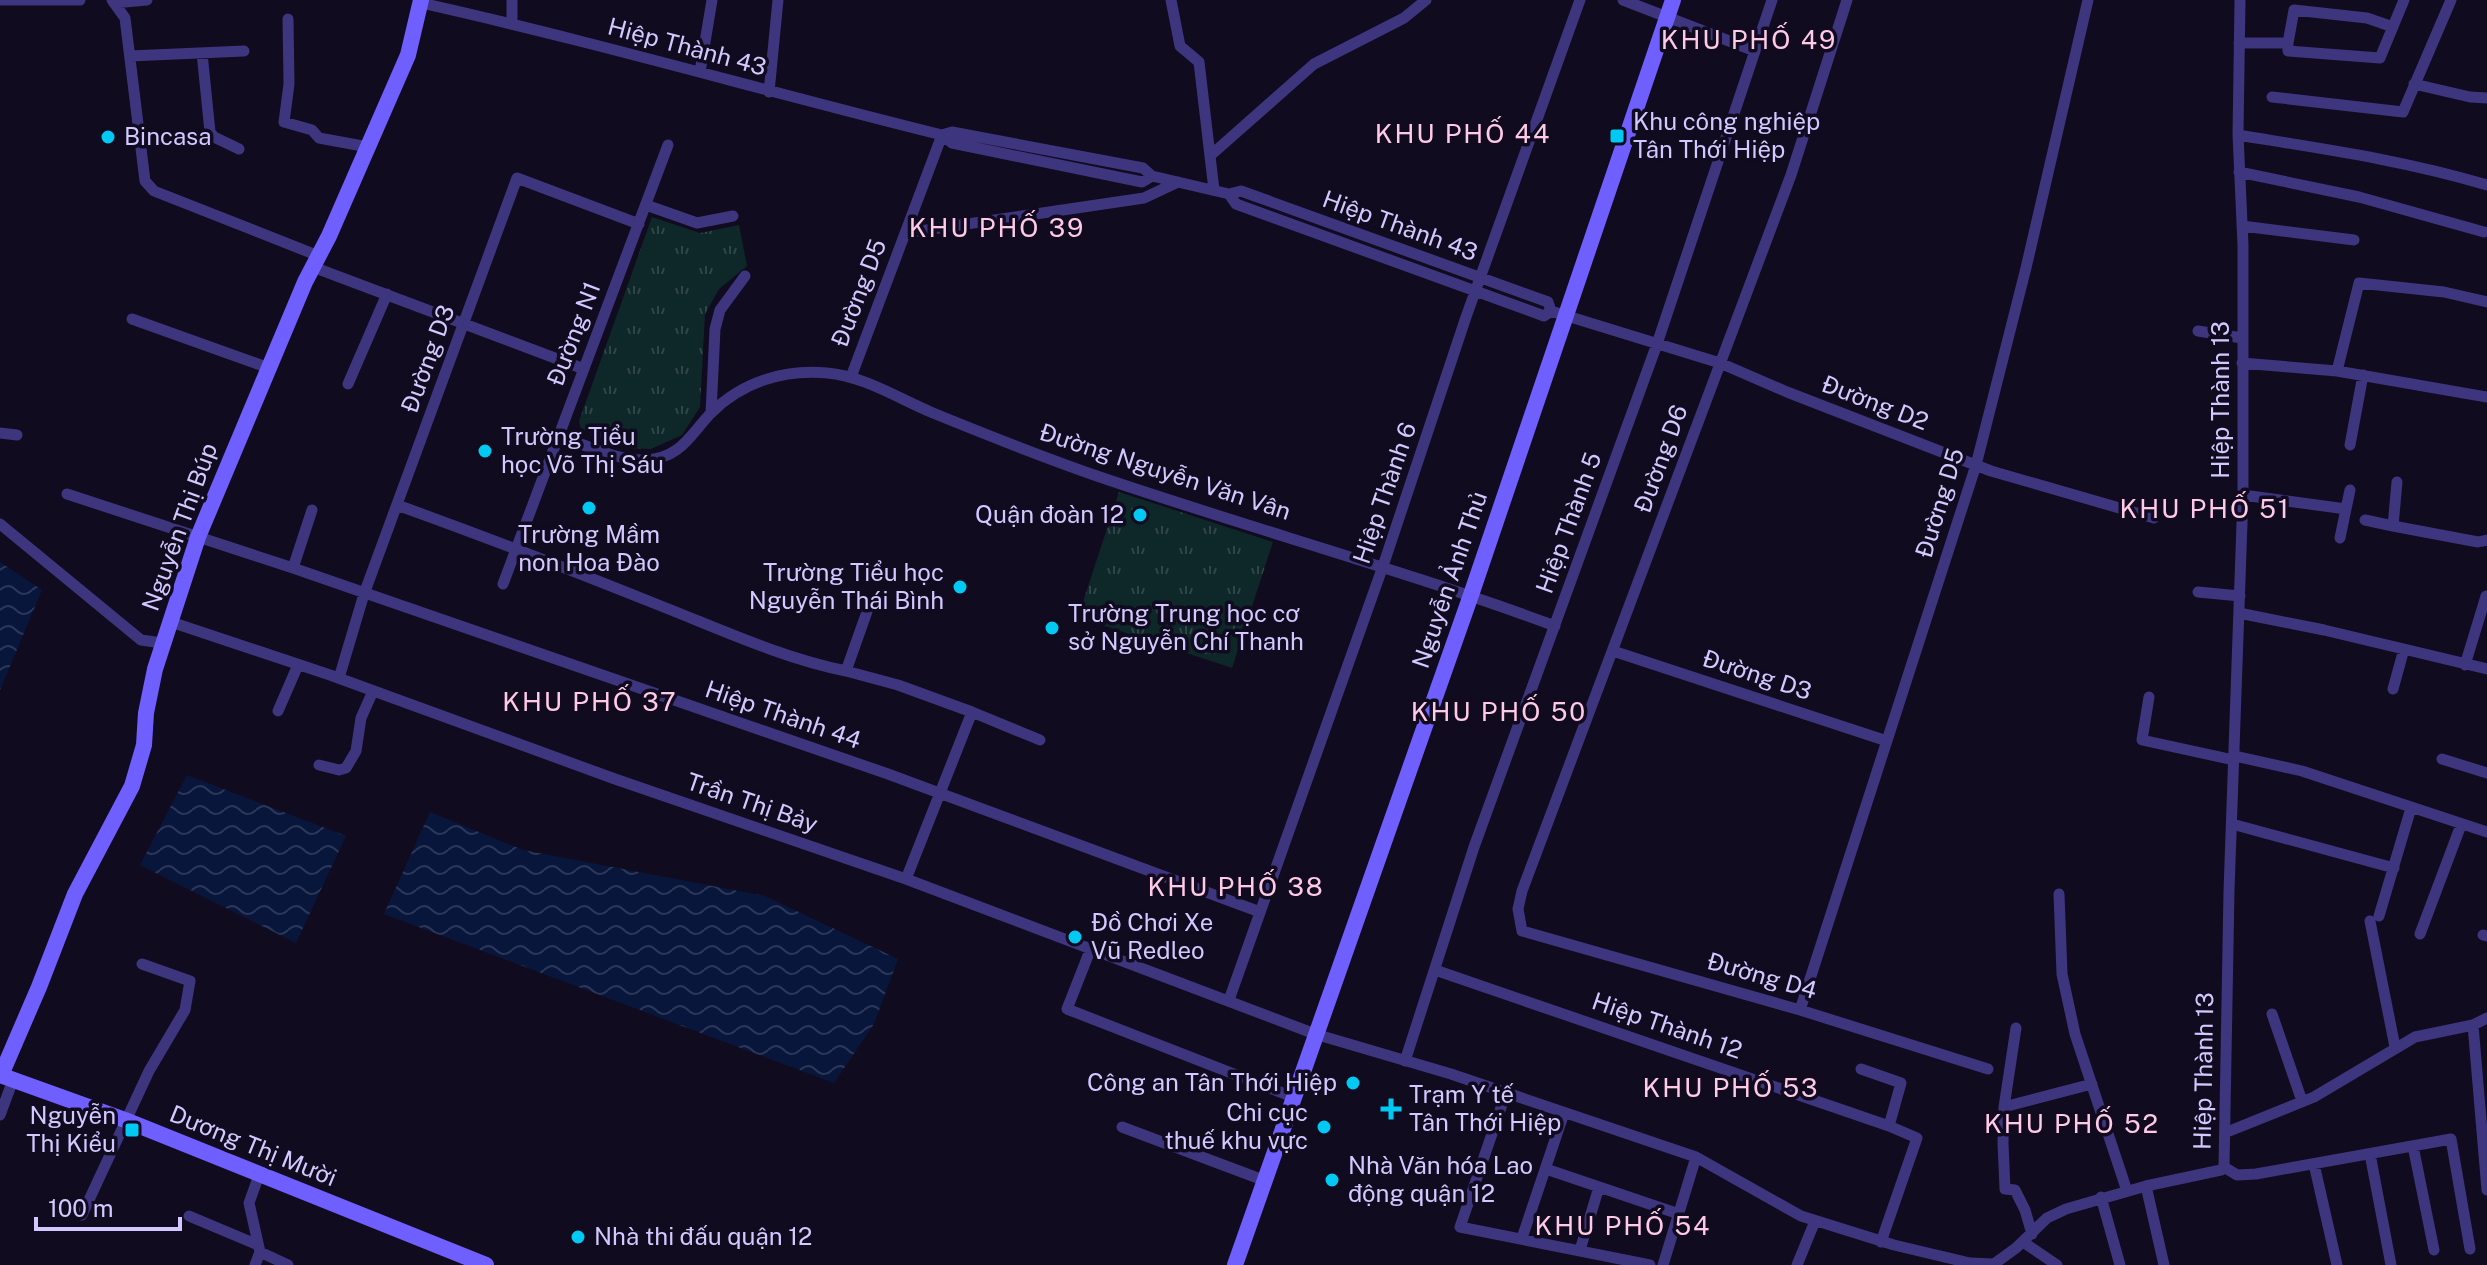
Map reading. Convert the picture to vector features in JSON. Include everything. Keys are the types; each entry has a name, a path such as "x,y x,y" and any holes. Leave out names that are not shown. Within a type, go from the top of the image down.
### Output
{"street":[{"path":"0,0 80,0"},
{"path":"113,2 147,0"},
{"path":"512,0 512,23"},
{"path":"700,72 712,0"},
{"path":"769,92 778,0"},
{"path":"1171,0 1180,46 1199,62 1214,190"},
{"path":"1211,155 1314,64 1404,18 1426,0"},
{"name":"Hiệp Thành 6","path":"1229,1000 1580,0"},
{"path":"1623,0 1755,51"},
{"name":"Nguyễn Ảnh Thủ","path":"1235,1265 1471,595 1558,313 1673,0"},
{"name":"Hiệp Thành 5","path":"1405,1061 1474,847 1657,344 1772,0"},
{"name":"Đường D6","path":"1522,931 1518,909 1522,891 1791,175 1847,0"},
{"name":"Đường D5","path":"1800,1010 1976,465 2026,268 2088,0"},
{"name":"Hiệp Thành 13","path":"1315,1034 1506,1093 1696,1157 1815,1221 1881,1242 1984,1265 2000,1261 2047,1218 2066,1209 2101,1197 2224,1167 2243,495 2242,226 2238,135 2240,0"},
{"path":"2393,27 2367,18 2294,10 2288,51 2380,58 2393,27 2404,0"},
{"path":"2272,97 2403,112 2451,0"},
{"path":"113,2 125,18 144,176 154,191 387,294 584,369"},
{"name":"Hiệp Thành 43","path":"421,2 942,135 952,132 1143,168 1152,176 1229,194 1241,191 1548,302 1558,313"},
{"name":"Nguyễn Thị Búp","path":"5,1077 75,894 132,786 144,745 146,713 162,643 198,537 269,368 408,55 421,2"},
{"path":"288,19 289,58 284,122 312,130 319,138 368,147"},
{"path":"2239,43 2288,43"},
{"path":"130,56 244,51"},
{"path":"202,53 210,132 239,149"},
{"path":"2414,84 2487,98"},
{"name":"Đường D5","path":"851,377 942,135"},
{"path":"2238,135 2369,155 2487,185"},
{"name":"Đường N1","path":"503,584 668,145"},
{"path":"2239,172 2359,197 2484,232"},
{"name":"Đường D3","path":"339,678 364,594 517,178 639,224"},
{"path":"906,233 1144,198 1178,182"},
{"name":"Hiệp Thành 43","path":"1229,194 1236,204 1544,316 1558,313 1720,363"},
{"path":"646,205 697,223 733,216"},
{"path":"2242,226 2354,240"},
{"path":"711,413 715,329 720,310 745,276"},
{"path":"2337,371 2359,283 2444,292 2487,302"},
{"path":"348,384 387,294"},
{"path":"132,319 269,368"},
{"path":"2198,331 2242,338"},
{"name":"Đường D2","path":"1720,363 1976,465 2154,518"},
{"path":"2242,363 2337,371 2487,397"},
{"name":"Đường Nguyễn Văn Vân","path":"559,436 630,460 663,458 690,441 711,413 732,395 754,383 800,372 851,377 932,413 1097,476 1383,566 1555,626"},
{"path":"2350,445 2363,375"},
{"path":"0,433 17,435"},
{"path":"2393,526 2397,482"},
{"path":"2340,538 2350,490"},
{"name":"Hiệp Thành 44","path":"67,494 293,568 940,793 1260,912"},
{"path":"2243,495 2346,509"},
{"path":"397,505 517,548 736,637 820,666 898,685 1040,740"},
{"path":"293,568 312,510"},
{"path":"2365,520 2478,542 2487,540"},
{"path":"0,524 141,640 162,643"},
{"path":"2198,592 2240,596"},
{"path":"2465,665 2486,596"},
{"path":"846,671 869,606"},
{"path":"2239,613 2487,669"},
{"name":"Trần Thị Bảy","path":"171,622 339,678 615,779 906,879 1315,1034"},
{"path":"2393,689 2404,649"},
{"name":"Đường D3","path":"1613,651 1887,741"},
{"path":"278,711 298,665"},
{"path":"319,765 339,770 346,768 356,751 361,718 373,691"},
{"path":"2149,697 2142,740 2302,771 2487,832"},
{"path":"906,879 972,712"},
{"path":"2442,759 2487,773"},
{"path":"2395,1047 2375,918 2394,868 2411,808"},
{"path":"2232,824 2394,868"},
{"path":"2420,934 2461,825"},
{"path":"2059,894 2062,974 2075,1034 2127,1191"},
{"name":"Đường D4","path":"1522,931 1800,1010 1988,1069"},
{"path":"1091,948 1067,1009 1293,1097"},
{"path":"82,1215 149,1071 185,1010 190,990 190,981 142,964"},
{"name":"Hiệp Thành 12","path":"1435,970 1917,1138 1881,1242"},
{"path":"2272,1014 2302,1101"},
{"path":"2227,1132 2302,1101 2415,1037 2473,1025 2487,1018"},
{"path":"2473,1025 2487,1190"},
{"path":"2016,1028 2004,1107 2005,1189 2015,1190 2025,1210 2027,1238 2057,1265"},
{"path":"1861,1069 1901,1083 1889,1126"},
{"path":"0,1115 5,1077"},
{"name":"Dương Thị Mười","path":"5,1077 125,1120 486,1265"},
{"path":"2004,1107 2092,1084"},
{"path":"1506,1093 1460,1227 1650,1265"},
{"path":"1522,1238 1564,1113"},
{"path":"1122,1127 1263,1180"},
{"path":"2224,1167 2237,1175 2247,1175 2451,1139 2470,1249"},
{"path":"2413,1146 2434,1250"},
{"path":"2370,1154 2391,1265"},
{"path":"1663,1265 1696,1157"},
{"path":"2314,1164 2337,1265"},
{"path":"1546,1169 1679,1214"},
{"path":"255,1265 259,1249 249,1203 259,1175"},
{"path":"2146,1186 2164,1265"},
{"path":"1580,1250 1599,1187"},
{"path":"2101,1197 2120,1265"},
{"path":"189,1216 288,1265"},
{"path":"1797,1265 1815,1221"}],"green space":[{"path":"652,217 700,233 739,225 747,266 719,289 705,314 700,407 682,435 651,449 626,448 581,429 579,421"},
{"path":"1119,492 1273,542 1232,668 1078,617"}],"water":[{"path":"0,562 42,590 0,690"},
{"path":"187,775 346,836 296,943 140,865"},
{"path":"430,812 523,850 765,896 898,959 874,1024 834,1083 384,914"}],"place":[{"name":"Khu công nghiệp Tân Thới Hiệp","path":"1617,136"},
{"name":"Bincasa","path":"108,137"},
{"name":"Trường Tiểu học Võ Thị Sáu","path":"485,451"},
{"name":"Trường Mầm non Hoa Đào","path":"589,508"},
{"name":"Quận đoàn 12","path":"1140,515"},
{"name":"Trường Tiểu học Nguyễn Thái Bình","path":"960,587"},
{"name":"Trường Trung học cơ sở Nguyễn Chí Thanh","path":"1052,628"},
{"name":"Đồ Chơi Xe Vũ Redleo","path":"1075,937"},
{"name":"Công an Tân Thới Hiệp","path":"1353,1083"},
{"name":"Trạm Y tế Tân Thới Hiệp","path":"1391,1109"},
{"name":"Chi cục thuế khu vực","path":"1324,1127"},
{"name":"Nguyễn Thị Kiểu","path":"132,1130"},
{"name":"Nhà Văn hóa Lao động quận 12","path":"1332,1180"},
{"name":"Nhà thi đấu quận 12","path":"578,1237"}],"district":[{"name":"KHU PHỐ 49","path":"1749,40"},
{"name":"KHU PHỐ 44","path":"1463,134"},
{"name":"KHU PHỐ 39","path":"997,228"},
{"name":"KHU PHỐ 51","path":"2205,509"},
{"name":"KHU PHỐ 37","path":"590,702"},
{"name":"KHU PHỐ 50","path":"1499,712"},
{"name":"KHU PHỐ 38","path":"1236,887"},
{"name":"KHU PHỐ 53","path":"1731,1088"},
{"name":"KHU PHỐ 52","path":"2072,1124"},
{"name":"KHU PHỐ 54","path":"1623,1226"}]}
